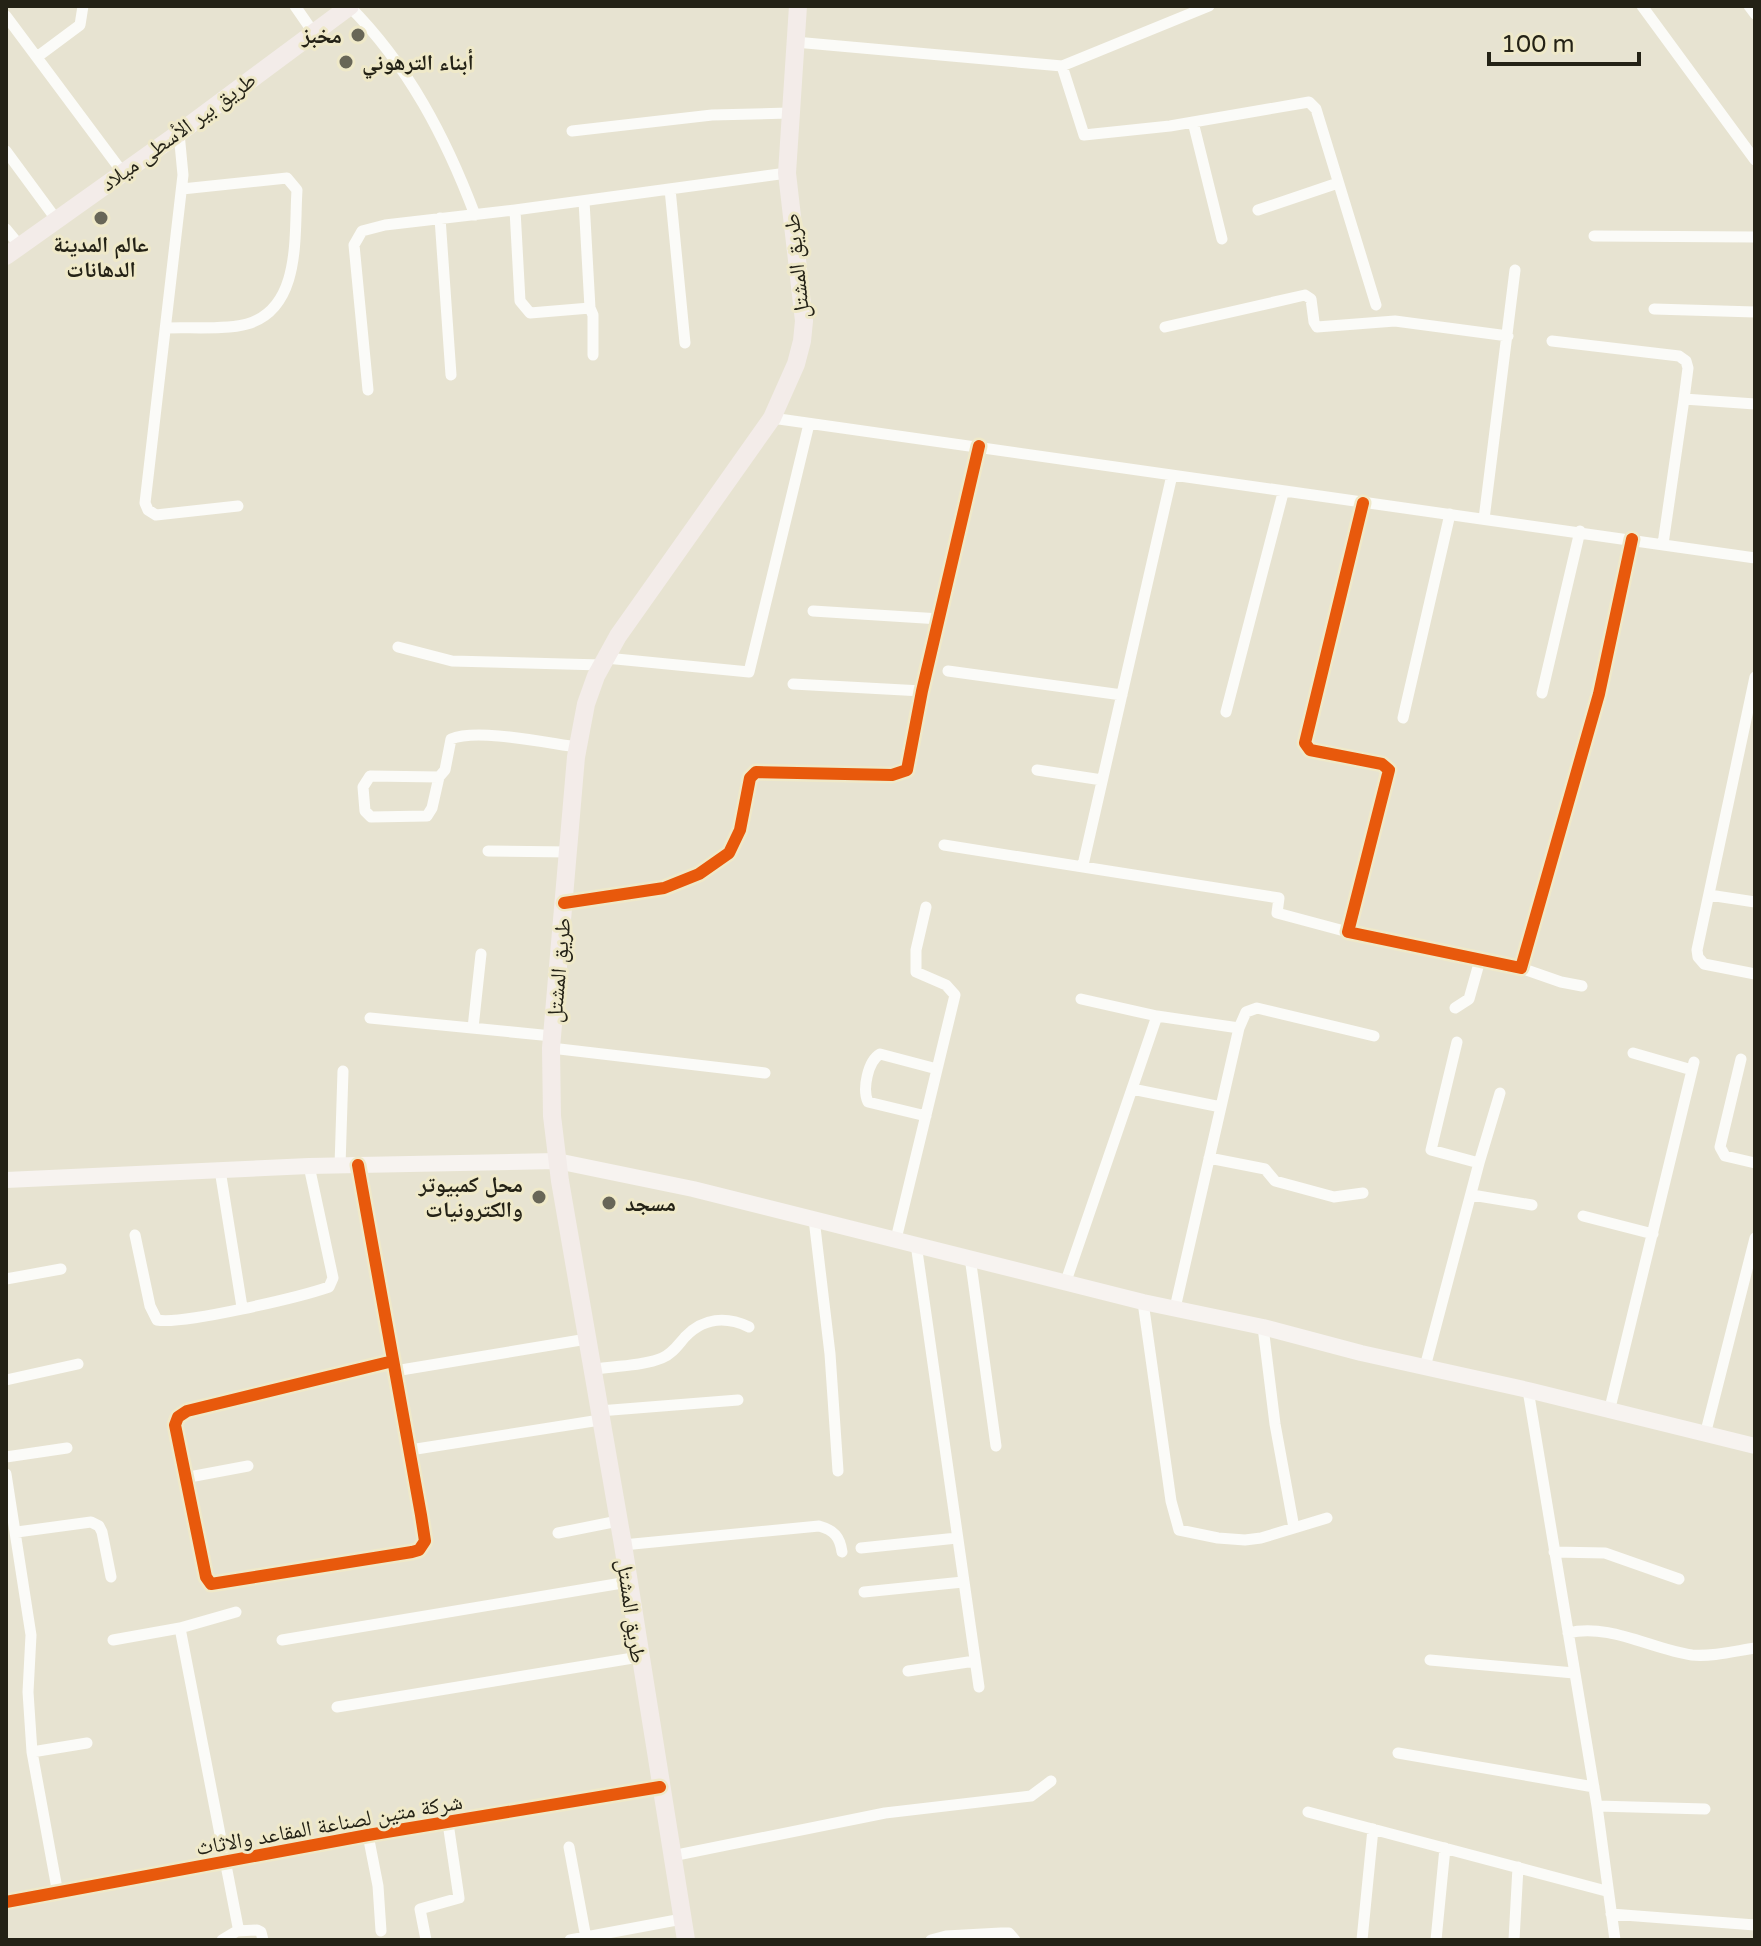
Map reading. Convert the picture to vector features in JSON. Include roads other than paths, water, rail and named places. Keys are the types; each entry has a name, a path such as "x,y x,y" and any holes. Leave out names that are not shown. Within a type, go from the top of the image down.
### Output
{"main road":[{"name":"طريق بير الأسطى ميلاد","path":"13,251 350,6"},
{"name":"طريق المشتل","path":"686,1940 557,1161 550,1090 551,1042 577,747 586,704 618,636 772,418 796,364 802,341 804,321 787,173 798,6"},
{"path":"6,1180 309,1166 557,1161 693,1189 1143,1302 1263,1327 1755,1446"}],"street":[{"path":"37,57 80,25 83,6"},
{"path":"295,6 313,32"},
{"path":"350,6 376,35 414,87 454,162 475,215"},
{"path":"795,42 1062,66 1209,6"},
{"path":"1642,6 1755,160"},
{"path":"1749,6 1755,14"},
{"path":"6,16 123,173"},
{"path":"1062,66 1084,135 1193,122 1309,102 1316,109 1376,305"},
{"path":"572,131 712,115 789,113"},
{"path":"1193,122 1222,239"},
{"path":"179,133 183,152 182,189 145,503 148,510 156,515 238,506"},
{"path":"6,151 56,219"},
{"path":"368,390 354,245 362,231 385,225 787,173"},
{"path":"167,328 245,325 267,315 278,301 293,270 297,190 287,178 182,189"},
{"path":"1258,210 1338,183"},
{"path":"670,189 685,343"},
{"path":"584,201 593,355"},
{"path":"515,210 520,301 524,309 530,313 590,308"},
{"path":"440,218 451,375"},
{"path":"6,229 13,251"},
{"path":"1594,236 1755,237"},
{"path":"1484,519 1515,270"},
{"path":"1165,327 1305,295 1311,299 1317,327 1395,321 1508,336"},
{"path":"1654,309 1755,312"},
{"path":"1552,341 1679,356 1686,361 1688,368 1663,544"},
{"path":"1684,399 1755,404"},
{"path":"772,418 1755,558"},
{"path":"398,647 452,661 604,662 749,672 809,424"},
{"path":"564,903 677,885 709,867 729,853 735,842 750,778 756,772 903,774 910,765 922,691 979,446"},
{"path":"1083,865 1172,475"},
{"path":"1226,712 1283,493"},
{"path":"1348,932 1389,770 1382,764 1310,750 1305,743 1363,503"},
{"path":"1403,718 1450,514"},
{"path":"1542,693 1580,531"},
{"path":"1521,968 1599,694 1632,539"},
{"path":"813,611 940,619"},
{"path":"948,671 1122,695"},
{"path":"1755,677 1698,957 1704,964 1755,974"},
{"path":"793,684 922,691"},
{"path":"439,777 370,776 363,787 365,811 371,817 427,816 432,808 439,777 445,770 451,739 460,735 577,747"},
{"path":"1741,741 1755,744"},
{"path":"1037,770 1102,780"},
{"path":"944,845 1279,898 1277,913 1348,932 1521,968 1582,986"},
{"path":"488,851 570,852"},
{"path":"1709,895 1755,902"},
{"path":"896,1239 955,995 953,989 916,972 916,950 926,907"},
{"path":"473,1028 481,954"},
{"path":"1455,1008 1469,999 1480,960"},
{"path":"1081,999 1157,1016 1239,1028"},
{"path":"1175,1308 1239,1028 1246,1012 1257,1008 1374,1036"},
{"path":"1066,1281 1157,1016"},
{"path":"370,1018 473,1028 765,1073"},
{"path":"1457,1042 1431,1150 1479,1163"},
{"path":"1609,1412 1693,1066 1633,1053"},
{"path":"926,1116 868,1102 865,1090 872,1061 880,1054 937,1069"},
{"path":"1741,1059 1720,1147 1725,1156 1755,1163"},
{"path":"340,1166 343,1071"},
{"path":"1132,1089 1221,1107"},
{"path":"1425,1367 1500,1093"},
{"path":"1209,1158 1265,1169 1275,1181 1334,1197 1363,1193"},
{"path":"358,1165 394,1366 410,1450 425,1541 419,1550 211,1584 206,1577 184,1478 175,1425 182,1414 275,1389 394,1366 587,1339"},
{"path":"135,1235 150,1306 157,1320 184,1319 323,1289 332,1282 309,1166"},
{"path":"220,1170 242,1307"},
{"path":"1472,1195 1532,1205"},
{"path":"1583,1216 1653,1234"},
{"path":"814,1219 830,1354 838,1471"},
{"path":"1705,1435 1755,1238"},
{"path":"916,1244 979,1687"},
{"path":"970,1257 996,1446"},
{"path":"6,1279 61,1269"},
{"path":"1143,1302 1171,1501 1179,1530 1245,1540 1327,1518"},
{"path":"592,1370 660,1359 671,1353 688,1334 712,1320 731,1320 749,1327"},
{"path":"1263,1327 1275,1424 1294,1528"},
{"path":"6,1380 78,1364"},
{"path":"1528,1390 1594,1787 1615,1940"},
{"path":"410,1450 600,1416 738,1400"},
{"path":"6,1457 67,1448"},
{"path":"184,1478 248,1466"},
{"path":"6,1474 31,1635 28,1692 32,1752 58,1894"},
{"path":"558,1533 618,1521"},
{"path":"17,1532 91,1522 99,1526 102,1532 111,1577"},
{"path":"623,1545 819,1526 836,1535 842,1552"},
{"path":"861,1548 957,1538"},
{"path":"1554,1552 1605,1553 1679,1579"},
{"path":"282,1640 628,1582"},
{"path":"864,1592 963,1582"},
{"path":"113,1640 180,1628 236,1612"},
{"path":"180,1628 237,1931"},
{"path":"1568,1633 1579,1630 1601,1632 1698,1655 1755,1648"},
{"path":"337,1707 639,1657"},
{"path":"1430,1660 1574,1673"},
{"path":"908,1671 975,1661"},
{"path":"32,1752 87,1743"},
{"path":"1398,1753 1594,1787"},
{"path":"672,1856 885,1813 1021,1798 1031,1796 1051,1781"},
{"name":"شركة متين لصناعة المقاعد والاثاث","path":"6,1902 368,1835 660,1787"},
{"path":"1597,1806 1705,1809"},
{"path":"1308,1812 1606,1891"},
{"path":"426,1940 420,1909 459,1898 448,1823"},
{"path":"1362,1940 1373,1829"},
{"path":"368,1835 378,1886 381,1931"},
{"path":"569,1847 586,1938"},
{"path":"1436,1940 1445,1848"},
{"path":"1514,1940 1518,1867"},
{"path":"1611,1914 1755,1925"},
{"path":"570,1940 682,1919"},
{"path":"222,1940 237,1931 257,1930 261,1932 263,1940"},
{"path":"931,1940 946,1936 1001,1933 1009,1933 1015,1940"}],"place":[{"name":"مخبز","path":"358,35"},
{"name":"أبناء الترهوني","path":"346,62"},
{"name":"عالم المدينة الدهانات","path":"101,218"},
{"name":"محل كمبيوتر والكترونيات","path":"539,1197"},
{"name":"مسجد","path":"609,1203"}]}
